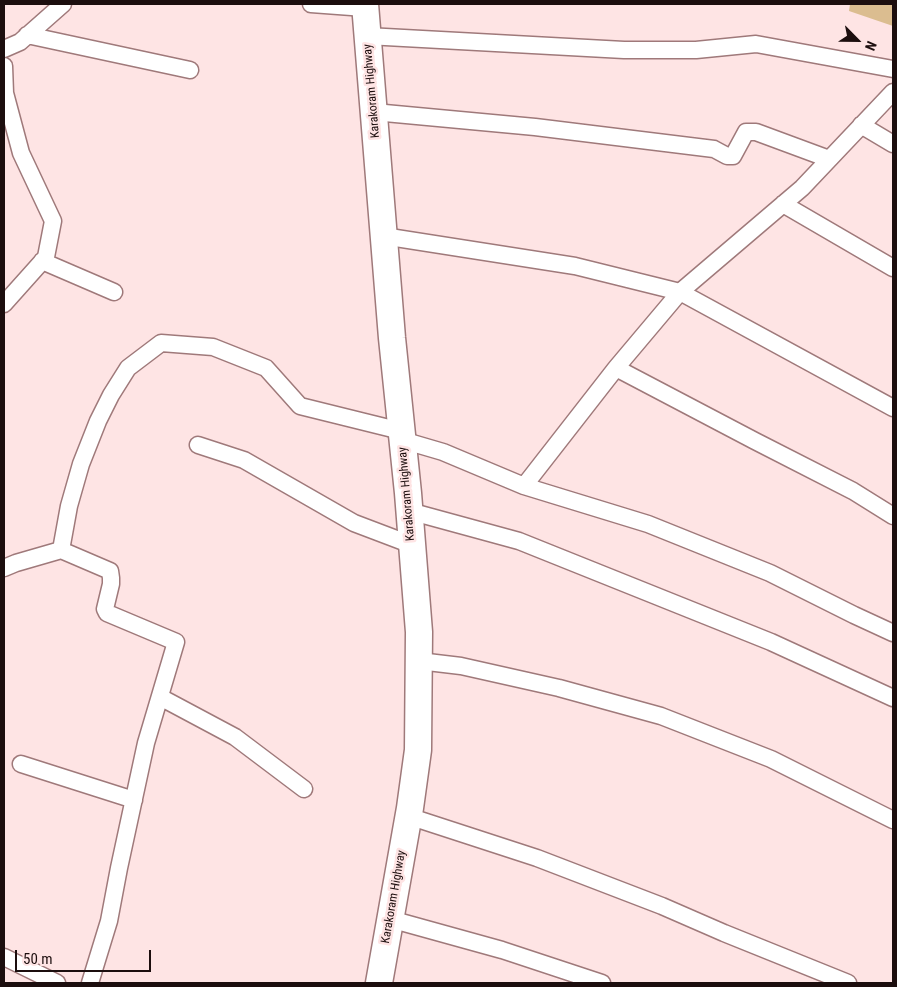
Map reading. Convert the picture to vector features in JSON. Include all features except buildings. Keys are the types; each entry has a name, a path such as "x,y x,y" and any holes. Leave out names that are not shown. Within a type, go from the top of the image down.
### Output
{"highway":[{"name":"Karakoram Highway","path":"365,6 391,329 419,632 418,750 379,983"}],"street":[{"path":"4,49 20,42 63,4"},
{"path":"311,4 365,6"},
{"path":"27,35 190,70"},
{"path":"367,36 624,50 696,50 756,44 893,69"},
{"path":"4,66 5,93 21,153 52,221 46,257 4,304"},
{"path":"524,486 616,368 680,292 802,188 893,92"},
{"path":"374,112 535,127 684,145 714,149 727,156 733,156 746,132 756,132 829,159"},
{"path":"861,125 893,144"},
{"path":"783,204 893,268"},
{"path":"384,236 575,266 680,292 893,408"},
{"path":"42,262 114,292"},
{"path":"61,550 69,506 81,464 98,421 128,368 161,343 214,348 266,368 300,406 402,436 524,486 648,524 770,573 854,615 893,632"},
{"path":"616,368 755,442 853,491 893,516"},
{"path":"198,445 244,460 354,523 412,545"},
{"path":"409,511 519,541 771,642 893,698"},
{"path":"4,568 61,550 110,571 111,584 105,609 107,613 176,642 146,743 109,920 90,983"},
{"path":"419,661 461,666 559,688 661,716 771,759 893,820"},
{"path":"160,697 235,737 304,789"},
{"path":"21,764 134,800"},
{"path":"408,816 537,858 662,906 848,983"},
{"path":"390,919 502,950 602,983"},
{"path":"4,958 27,977 56,983"}],"shaded area":[{"path":"850,4 893,4 893,26 849,11"}]}
